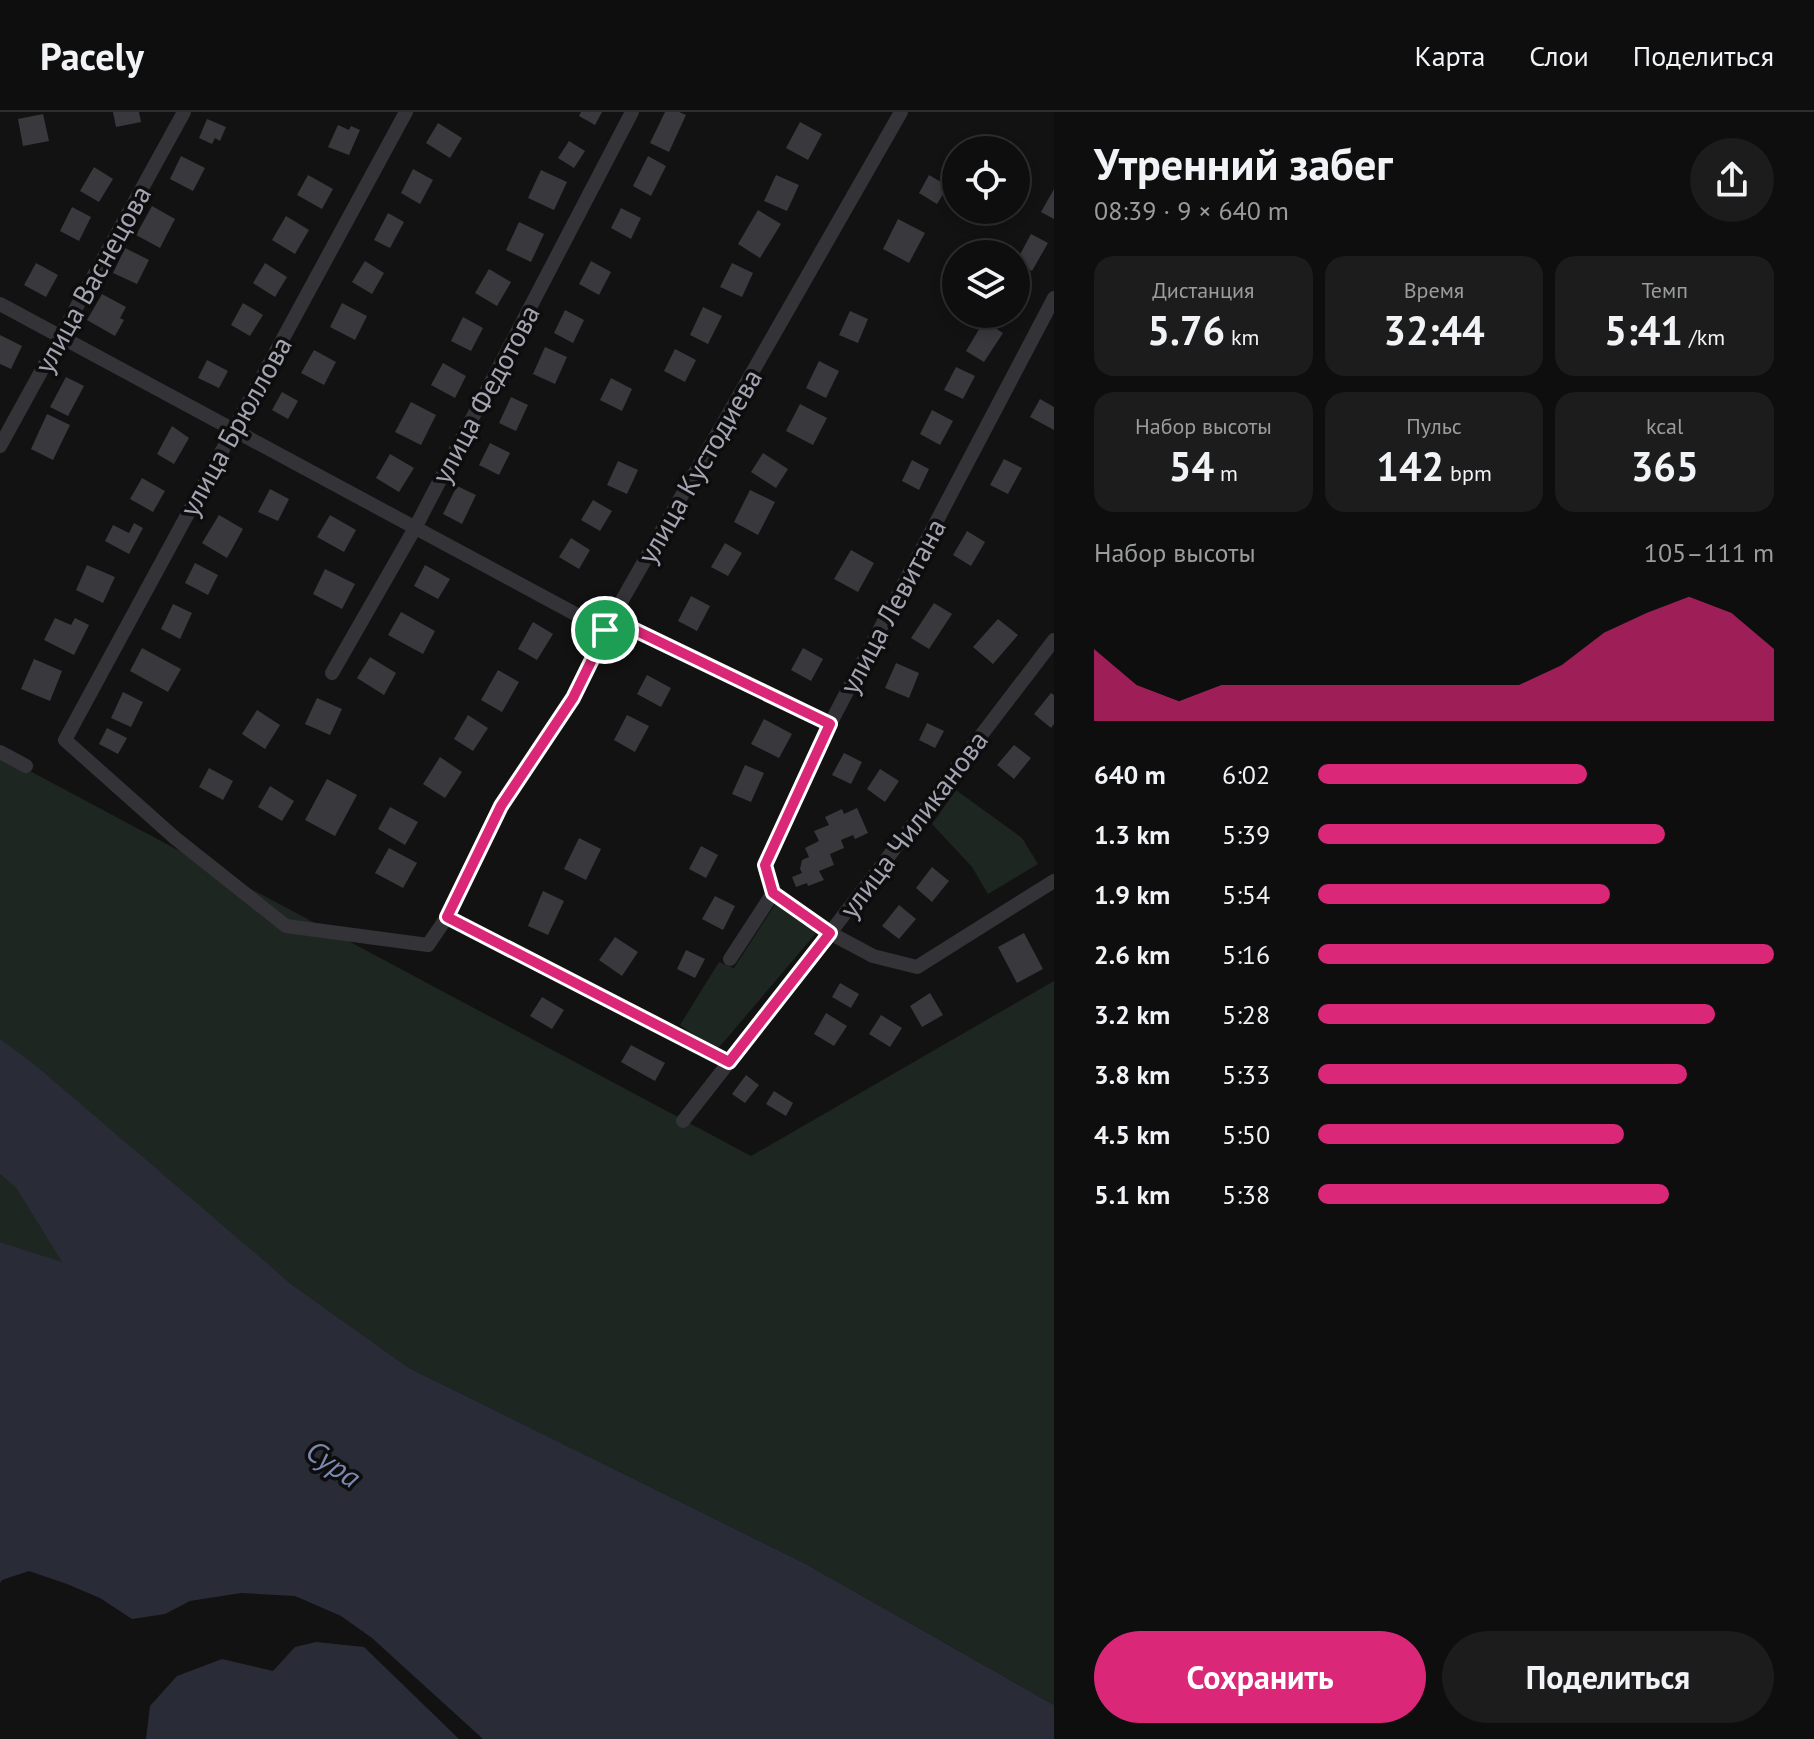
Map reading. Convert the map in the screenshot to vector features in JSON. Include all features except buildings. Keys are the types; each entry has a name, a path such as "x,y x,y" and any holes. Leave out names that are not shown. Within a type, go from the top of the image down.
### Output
{"street":[{"name":"улица Васнецова","path":"0,446 184,112"},
{"name":"улица Брюллова","path":"406,112 65,740 175,838 286,926 428,945"},
{"name":"улица Федотова","path":"332,673 415,528 632,112"},
{"name":"улица Кустодиева","path":"428,945 447,917 501,806 573,698 609,624 901,112"},
{"name":"улица Левитана","path":"773,893 765,865 830,724 1054,298"},
{"path":"0,304 415,528 609,624 830,724"},
{"name":"улица Чиликанова","path":"683,1121 1054,640"},
{"path":"0,752 26,766"},
{"path":"730,959 773,893 830,933 873,956 917,967 1054,881"}],"lane":[{"path":"447,917 729,1062"}],"shaded area":[{"path":"0,755 751,1156 1054,981 1054,1705 804,1563 409,1368 291,1284 0,1048"},
{"path":"956,790 1022,838 1038,864 988,894 972,867 932,824"},
{"path":"776,903 817,932 716,1051 680,1025 719,962 734,968"},
{"path":"0,1174 16,1188 63,1263 0,1242"}],"water":[{"name":"Сура","path":"0,1039 35,1065 291,1284 409,1368 804,1563 1054,1705 1054,1739 483,1739 372,1638 341,1616 295,1596 241,1593 190,1601 165,1614 132,1619 100,1598 29,1571 0,1583 0,1242 62,1262 16,1188 0,1174"},
{"path":"316,1642 364,1647 459,1739 146,1739 150,1706 177,1676 222,1659 273,1671 295,1647"}],"route":[{"path":"612,619 830,724 765,865 773,893 830,933 729,1062 447,917 501,806 573,698 605,630 612,619"}]}
